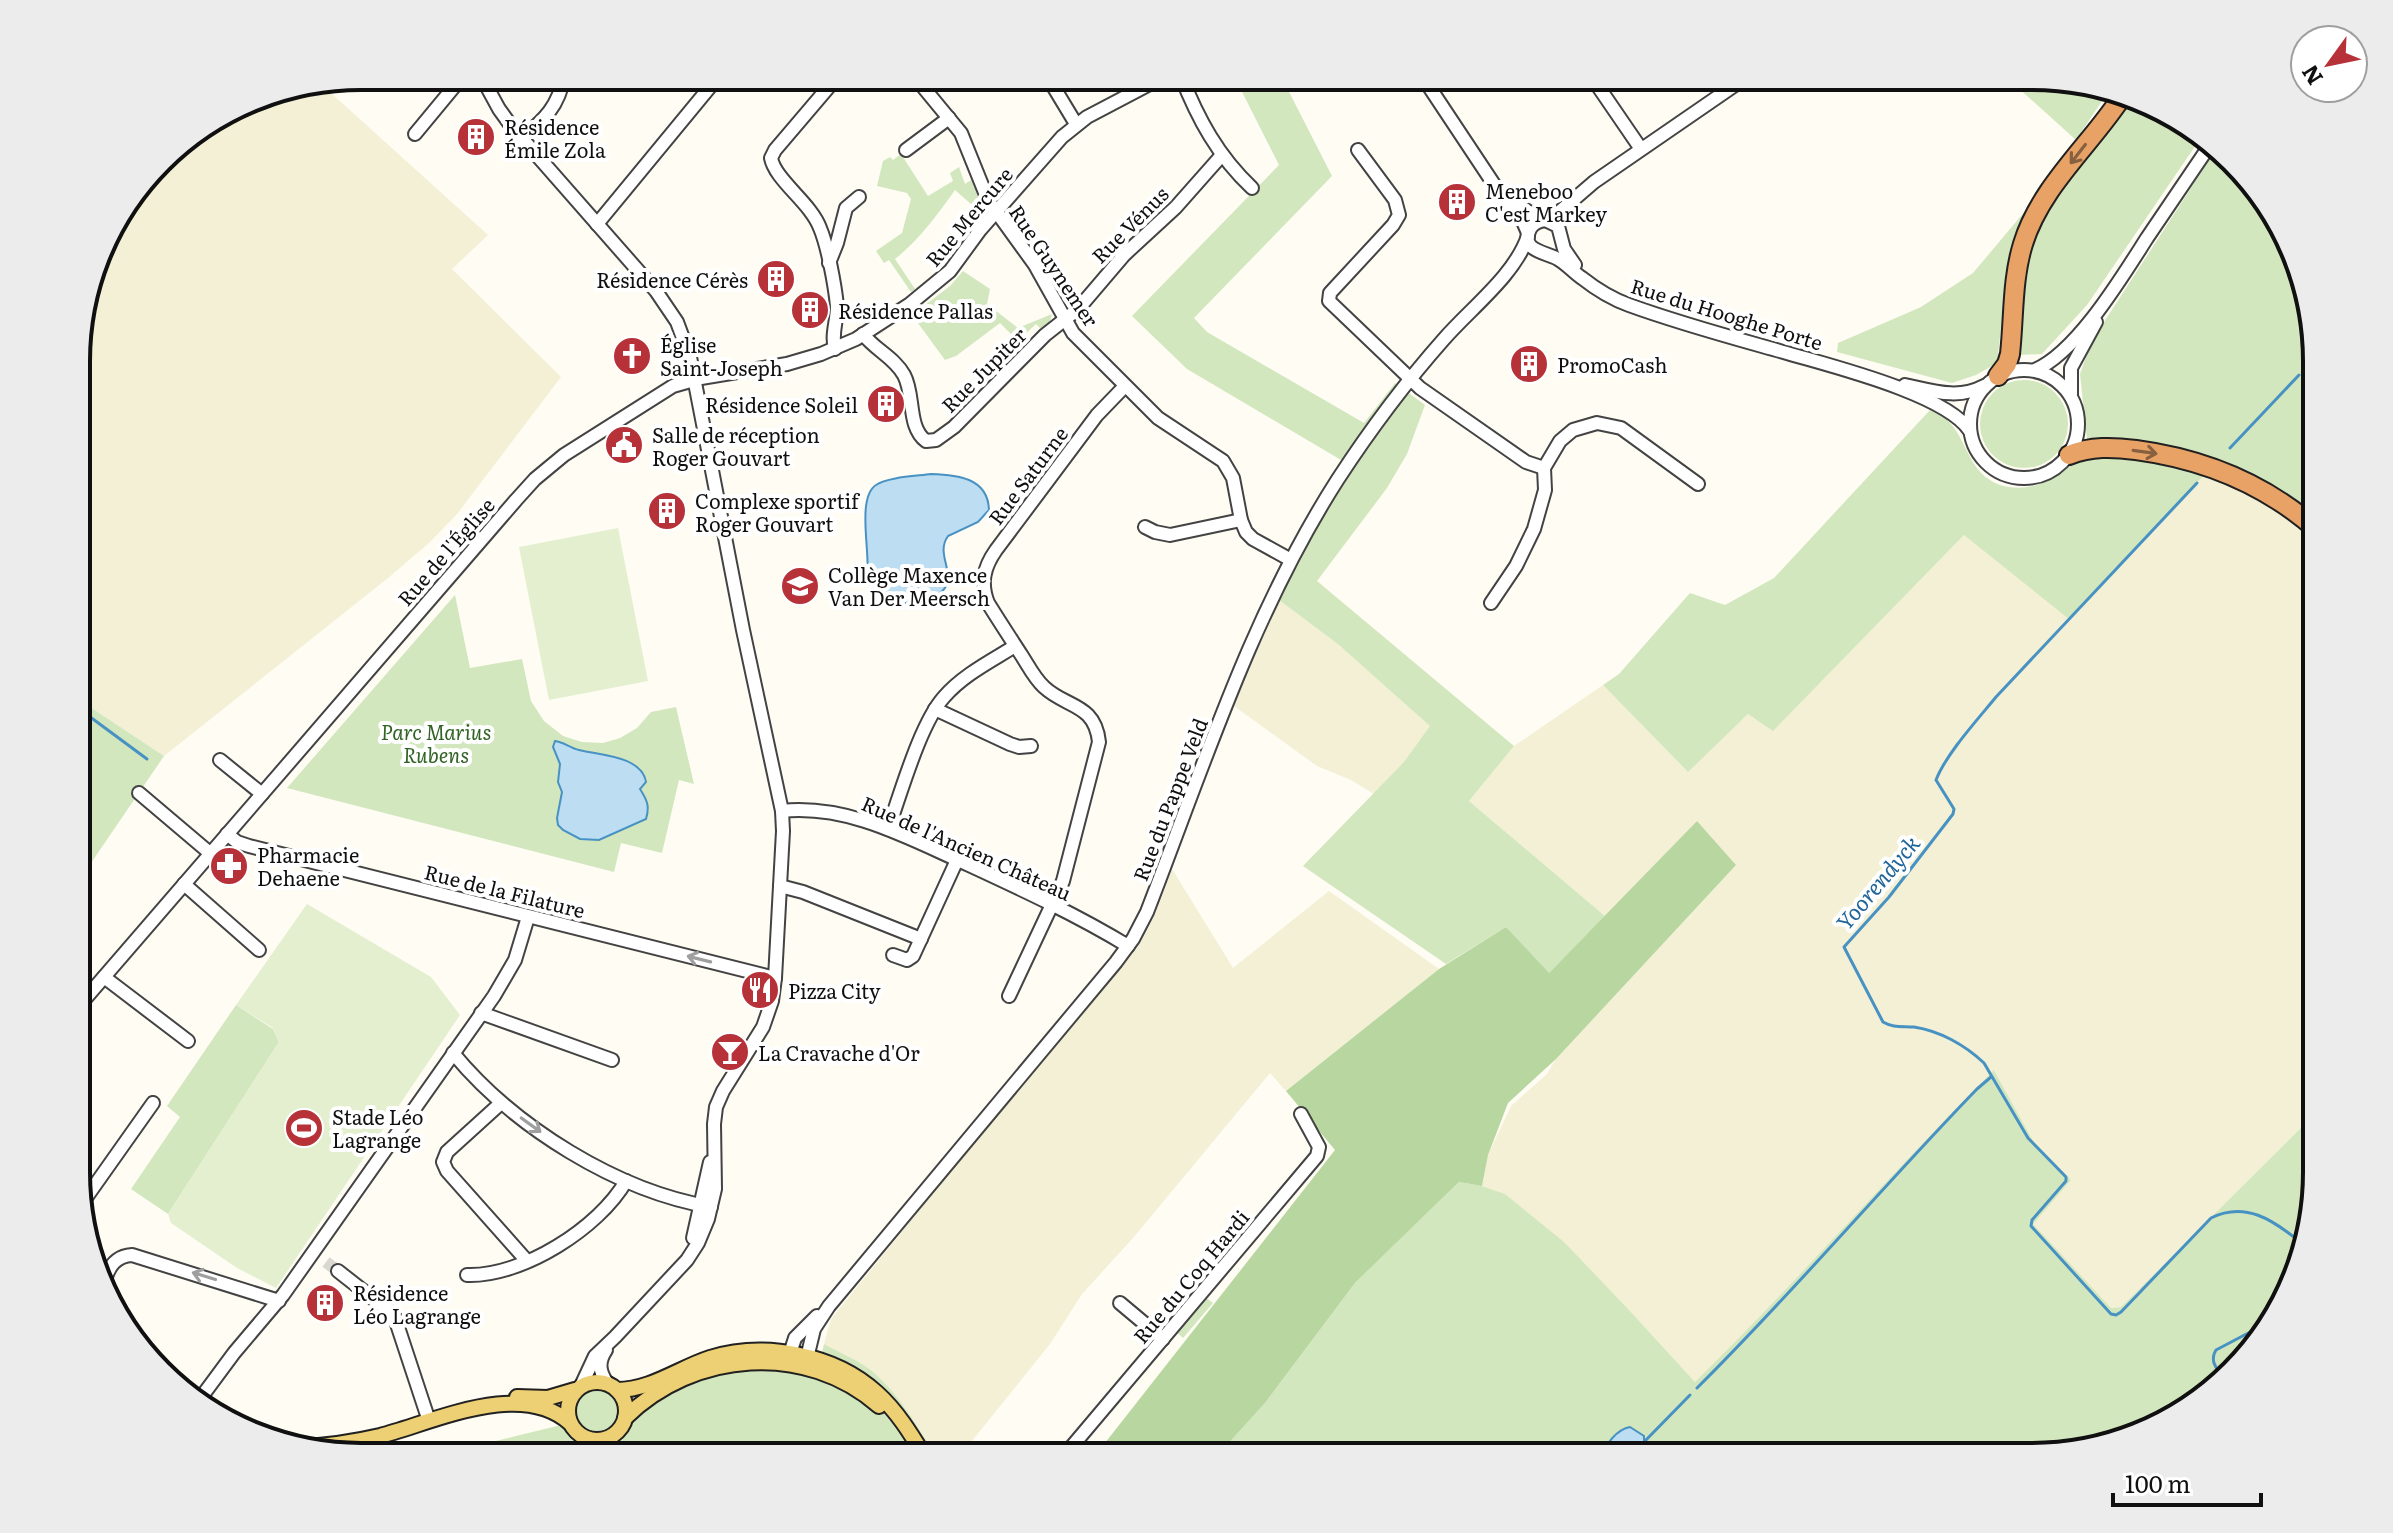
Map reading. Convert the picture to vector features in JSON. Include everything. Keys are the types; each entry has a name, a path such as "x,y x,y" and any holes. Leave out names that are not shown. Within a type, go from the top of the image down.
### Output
{"highway":[{"path":"1992,380 2005,368 2010,354 2018,261 2029,227 2053,187 2116,103"},
{"path":"2069,455 2088,449 2109,448 2151,452 2196,463 2259,488 2302,517"}],"main road":[{"path":"342,1442 429,1421 498,1399 548,1398 595,1381 612,1386 642,1387 699,1362 723,1355 761,1351 806,1362 866,1390 910,1443"},
{"path":"578,1388 567,1407 570,1423 585,1438 602,1440 617,1432 625,1418 644,1401 700,1372 743,1362 788,1358"},
{"path":"612,1386 625,1403 625,1418"},
{"path":"459,1412 518,1405 549,1411 570,1423"}],"street":[{"path":"1432,90 1501,195 1522,219 1531,247 1543,254 1557,250 1567,214 1581,193"},
{"path":"1601,90 1641,149"},
{"path":"1528,234 1534,224 1558,213 1641,149 1727,90"},
{"path":"415,134 451,91"},
{"path":"489,91 522,138 651,285 674,316 686,341 740,618 782,811 772,1001 763,1027 718,1102 706,1206 696,1247 595,1356 578,1388"},
{"path":"522,138 553,109 560,91"},
{"path":"597,224 707,91"},
{"path":"825,91 771,158 773,167 815,217 824,240 837,306 833,336 835,349"},
{"name":"Rue Guynemer","path":"924,91 964,140 982,188 995,212 1035,265 1076,336 1158,418 1225,464 1234,482 1241,520"},
{"path":"1056,91 1076,124"},
{"name":"Rue Mercure","path":"695,379 787,364 835,349 923,295 945,276 995,212 1062,137 1076,124 1138,91"},
{"path":"1187,91 1197,114 1222,155 1252,188"},
{"path":"906,150 949,118"},
{"path":"1358,150 1395,200 1399,215 1328,298 1425,392 1526,462 1544,468"},
{"path":"2035,370 2051,361 2074,339 2119,281 2205,152"},
{"name":"Rue Vénus","path":"1065,319 1078,309 1124,255 1171,212 1222,155"},
{"path":"1491,177 1522,208 1557,225 1562,237"},
{"path":"829,263 846,208 859,197"},
{"name":"Rue du Pappe Veld","path":"806,1362 815,1326 829,1306 1128,946 1145,919 1241,665 1291,560 1350,461 1410,379 1502,277 1521,252 1528,234"},
{"name":"Rue du Hooghe Porte","path":"1562,237 1569,258 1593,286"},
{"name":"Rue du Hooghe Porte","path":"1543,254 1563,262 1593,286 1628,305 1851,372 1931,402 1957,416 1970,431"},
{"name":"Rue du Pappe Veld","path":"1502,277 1526,259 1543,254"},
{"path":"2071,396 2057,381 2035,370 2014,370 1992,380 1978,395 1971,410 1970,431 1975,447 1998,472 2026,478 2042,475 2057,467 2069,455 2079,424 2069,378 2074,362 2119,281"},
{"name":"Rue Jupiter","path":"863,334 903,373 917,429 926,441 936,440 954,427 1045,335 1065,319"},
{"name":"Rue du Hooghe Porte","path":"1851,372 1951,394 1967,393 1992,380"},
{"name":"Rue de l'Église","path":"90,993 535,479 570,450 626,413 673,386 695,379"},
{"name":"Rue Saturne","path":"1015,646 986,599 984,576 992,555 1092,422 1125,386"},
{"path":"1491,603 1516,566 1534,529 1545,490 1544,468 1551,453 1568,433 1584,425 1603,423 1629,432 1698,484"},
{"path":"1145,527 1170,535 1241,520 1250,536 1291,560"},
{"path":"888,829 935,709 961,681 1015,646 1049,692 1083,710 1092,720 1098,736 1097,754 1065,876 1009,996"},
{"path":"935,709 1010,744 1031,746"},
{"path":"220,760 262,794"},
{"path":"139,793 211,854"},
{"name":"Rue de l'Ancien Château","path":"782,811 833,813 888,829 1052,904 1128,946"},
{"name":"Rue de la Filature","path":"227,834 249,846 775,978"},
{"path":"893,955 909,960 957,860"},
{"path":"184,884 259,950"},
{"path":"780,886 803,892 921,939"},
{"path":"204,1393 279,1301 481,1013 511,968 528,917"},
{"path":"104,977 188,1041"},
{"path":"481,1013 612,1060"},
{"path":"453,1053 501,1103 553,1141 626,1181 706,1206"},
{"path":"91,1191 153,1103"},
{"path":"501,1103 449,1150 443,1162 447,1171 527,1261"},
{"name":"Rue du Coq Hardi","path":"1075,1443 1318,1154 1317,1142 1301,1114"},
{"path":"467,1275 491,1273 527,1261 583,1228 607,1206 626,1181"},
{"path":"313,1253 326,1262"},
{"path":"109,1271 113,1262 132,1255 279,1301"},
{"path":"338,1271 394,1315 429,1421"},
{"path":"1120,1303 1163,1339"},
{"name":"Rue du Pappe Veld","path":"788,1358 797,1335 829,1306"},
{"path":"612,1386 601,1372 600,1362 615,1337"}],"shaded area":[{"path":"330,92 488,235 452,269 561,377 457,514 429,543 164,756 90,707 90,361 92,325 99,291 126,225 157,182 182,157 241,118 274,104"},
{"path":"2205,474 2266,501 2302,530 2302,1127 2121,1307 2110,1308 2032,1224 2071,1180 2033,1142 1995,1071 1695,1382 1564,1243 1505,1194 1482,1186 1488,1155 1511,1106 1547,1074 1556,1059 1736,865 1697,821 1605,916 1469,801 1514,746 1603,685 1687,771 1748,714 1773,730 1964,535"},
{"path":"1279,600 1339,645 1431,726 1405,762 1374,794 1351,780 1317,766 1234,706"},
{"path":"1172,869 1233,968 1329,891 1439,969 1286,1091 1270,1073 1133,1238 1082,1294 1050,1344 971,1443 927,1443 897,1398 880,1379 824,1344 831,1319 1139,945 1155,915"}],"green space":[{"path":"1241,90 1288,90 1332,176 1194,318 1207,332 1364,423 1395,383 1425,405 1407,454 1387,488 1317,581 1514,746 1469,801 1605,916 1548,974 1506,927 1446,964 1303,866 1404,762 1430,726 1339,645 1279,600 1353,467 1187,369 1132,316 1279,165"},
{"path":"2021,90 2085,95 2103,100 2076,140"},
{"path":"2122,105 2152,118 2196,145 2087,305 2042,354 2020,355 2026,248 2059,190"},
{"path":"901,154 928,196 953,181 950,173 959,167 965,184 971,180 982,207 979,211 955,190 920,235 895,259 915,289 911,292 889,260 884,263 876,251 902,233 911,199 907,193 877,186 883,161 890,157 893,160"},
{"path":"2211,157 2247,196 2267,225 2283,260 2299,314 2302,343 2302,511 2285,497 2123,440 2087,439 2080,374 2091,342"},
{"path":"2026,210 2010,248 1997,363 1976,375 1952,383 1837,352 1838,343 1921,307 1973,273"},
{"path":"963,271 990,289 987,304 1018,328 1052,314 1050,321 1041,329 1036,324 1018,341 1000,323 956,356 945,360 912,315 950,286"},
{"path":"2015,380 2033,380 2049,387 2061,399 2068,415 2068,433 2061,449 2049,461 2033,468 2015,468 1999,461 1987,449 1980,433 1980,415 1987,399 1999,387"},
{"path":"1930,410 1954,427 1981,473 1989,480 2008,487 2042,483 2057,476 2076,460 2108,454 2159,460 2205,474 2069,619 1964,535 1773,731 1748,714 1688,772 1603,685 1619,674 1690,593 1725,605 1774,578"},
{"path":"618,528 648,681 549,700 519,547"},
{"name":"Parc Marius Rubens","path":"455,595 470,668 522,659 531,701 544,721 563,736 582,742 603,743 637,728 651,712 676,707 694,784 679,780 662,853 621,843 614,872 287,788"},
{"path":"90,707 164,756 90,864"},
{"path":"1697,821 1736,865 1556,1059 1508,1103 1488,1155 1482,1186 1459,1182 1355,1283 1265,1403 1229,1442 1105,1443 1335,1150 1286,1091 1439,969 1506,927 1549,973"},
{"name":"Stade Léo Lagrange","path":"307,904 431,977 460,1015 276,1288 237,1268 171,1223 168,1214 279,1042 273,1028 236,1005"},
{"path":"236,1005 273,1029 279,1042 168,1214 131,1189 180,1117 167,1106"},
{"path":"1994,1070 2033,1141 2071,1180 2033,1224 2111,1308 2121,1307 2302,1127 2302,1190 2298,1225 2289,1259 2275,1292 2257,1323 2224,1364 2168,1407 2119,1429 2085,1438 2050,1442 1229,1442 1265,1403 1355,1283 1459,1182 1505,1194 1564,1242 1695,1382"},
{"path":"1204,1296 1213,1303 1183,1338 1175,1331"},
{"path":"824,1344 863,1365 878,1377 906,1409 927,1443 615,1443 645,1410 686,1387 713,1377 740,1370 767,1369 816,1379"},
{"path":"597,1389 613,1395 619,1411 613,1427 597,1433 581,1427 575,1411 581,1395"},
{"path":"561,1425 580,1443 488,1443"}],"water":[{"path":"931,474 960,477 977,484 987,499 989,510 978,522 948,536 944,555 948,579 942,592 894,603 878,591 867,576 867,502 870,492 881,482"},
{"path":"555,741 579,750 618,758 637,767 646,782 640,789 647,803 646,819 599,840 580,839 563,830 557,818 562,792 558,782 560,764 553,747"},
{"path":"1630,1427 1644,1436 1644,1442 1609,1442"}],"waterway":[{"name":"Yoorendyck","path":"2230,448 2299,375"},
{"name":"Yoorendyck","path":"2197,483 1996,697 1963,737 1936,780 1954,809 1953,814 1889,897 1844,947 1883,1022 1943,1035 1984,1063 2028,1138 2066,1177 2066,1181 2032,1220 2031,1226 2111,1314 2121,1312 2211,1218 2223,1213 2235,1211 2258,1215 2295,1238"},
{"path":"90,717 147,759"},
{"path":"1697,1388 1991,1077"},
{"name":"Yoorendyck","path":"2217,1370 2213,1360 2216,1350 2250,1332"},
{"path":"1644,1442 1690,1395"}],"tunnel":[{"path":"326,1262 338,1271"}],"place":[{"name":"Résidence Émile Zola","path":"476,137"},
{"name":"Meneboo C'est Markey","path":"1457,202"},
{"name":"Résidence Cérès","path":"776,279"},
{"name":"Résidence Pallas","path":"810,310"},
{"name":"Église Saint-Joseph","path":"632,356"},
{"name":"PromoCash","path":"1529,364"},
{"name":"Résidence Soleil","path":"886,404"},
{"name":"Salle de réception Roger Gouvart","path":"624,445"},
{"name":"Complexe sportif Roger Gouvart","path":"667,511"},
{"name":"Collège Maxence Van Der Meersch","path":"800,586"},
{"name":"Pharmacie Dehaene","path":"229,866"},
{"name":"Pizza City","path":"760,990"},
{"name":"La Cravache d'Or","path":"730,1052"},
{"name":"Stade Léo Lagrange","path":"304,1128"},
{"name":"Résidence Léo Lagrange","path":"325,1303"}]}
